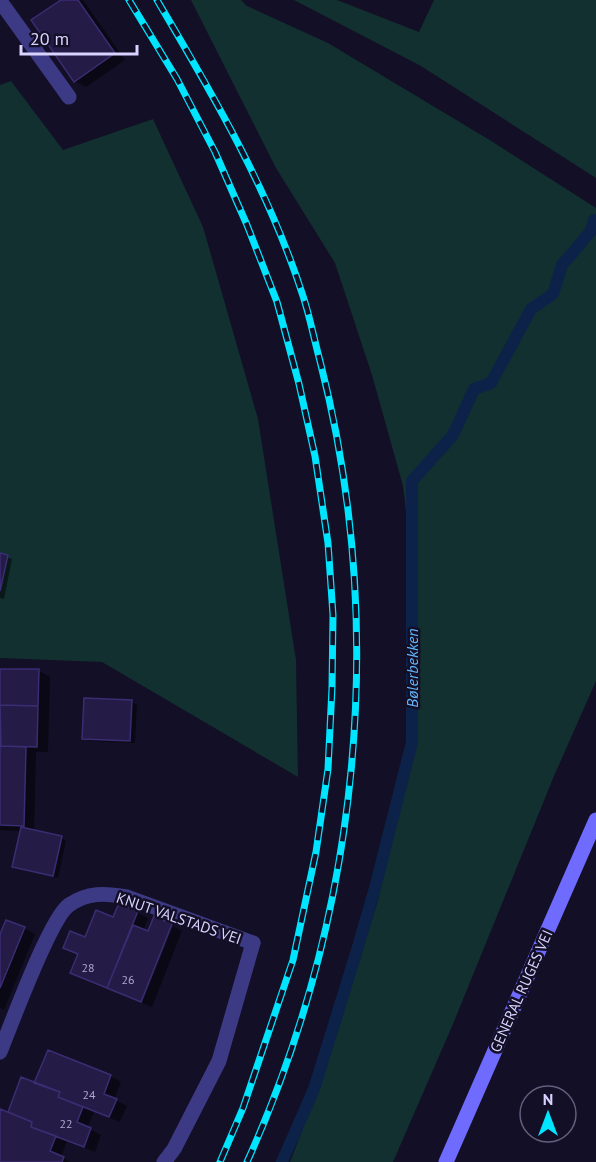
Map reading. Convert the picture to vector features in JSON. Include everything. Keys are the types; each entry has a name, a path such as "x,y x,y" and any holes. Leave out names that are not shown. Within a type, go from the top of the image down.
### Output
{"main road":[{"name":"GENERAL RUGES VEI","path":"446,1162 596,820"}],"street":[{"path":"0,1 69,97"},
{"name":"KNUT VALSTADS VEI","path":"0,1052 56,922 67,906 91,894 127,897 253,943 219,1061 174,1149 164,1162"}],"green space":[{"path":"191,0 241,0 247,6 328,43 488,139 596,208 596,681 393,1162 290,1162 326,1068 378,900 415,746 420,660 413,569 403,486 372,375 335,263 276,168"},
{"path":"294,0 337,0 419,32 434,0 596,0 596,178 421,66"},
{"path":"11,81 63,150 153,119 203,227 258,419 296,660 298,777 102,662 0,658 0,85"}],"building":[{"path":"61,0 78,0 115,53 74,82 31,20"},
{"path":"0,553 8,555 0,591"},
{"path":"0,669 39,669 38,706 0,705"},
{"path":"84,698 132,700 130,741 82,739"},
{"path":"0,705 38,706 37,747 1,746"},
{"path":"0,737 1,746 26,747 24,826 0,825"},
{"path":"21,827 62,836 53,876 12,867"},
{"path":"119,903 138,911 107,988 70,973 78,954 63,948 70,931 85,937 96,910 113,917"},
{"path":"154,916 172,924 141,1002 107,988 133,925 148,931"},
{"path":"6,920 25,927 0,988 0,934"},
{"path":"48,1050 111,1075 104,1094 117,1099 109,1117 58,1097 60,1092 34,1083"},
{"path":"21,1077 60,1092 58,1097 83,1107 77,1122 91,1128 84,1147 31,1127 32,1122 8,1112"},
{"path":"0,1109 32,1122 31,1127 56,1136 50,1151 64,1157 62,1162 0,1162"}],"waterway":[{"name":"Bølerbekken","path":"282,1162 314,1089 375,888 412,742 412,481 453,435 474,389 491,383 531,309 553,294 562,265 591,231 594,220"}],"railway":[{"path":"129,0 177,79 215,152 277,302 315,456 328,543 333,615 332,688 328,769 316,852 293,960 243,1108 220,1162"},
{"path":"157,0 219,107 257,181 274,218 303,296 320,361 341,462 353,563 357,665 351,768 338,869 316,969 285,1067 247,1162"}]}
